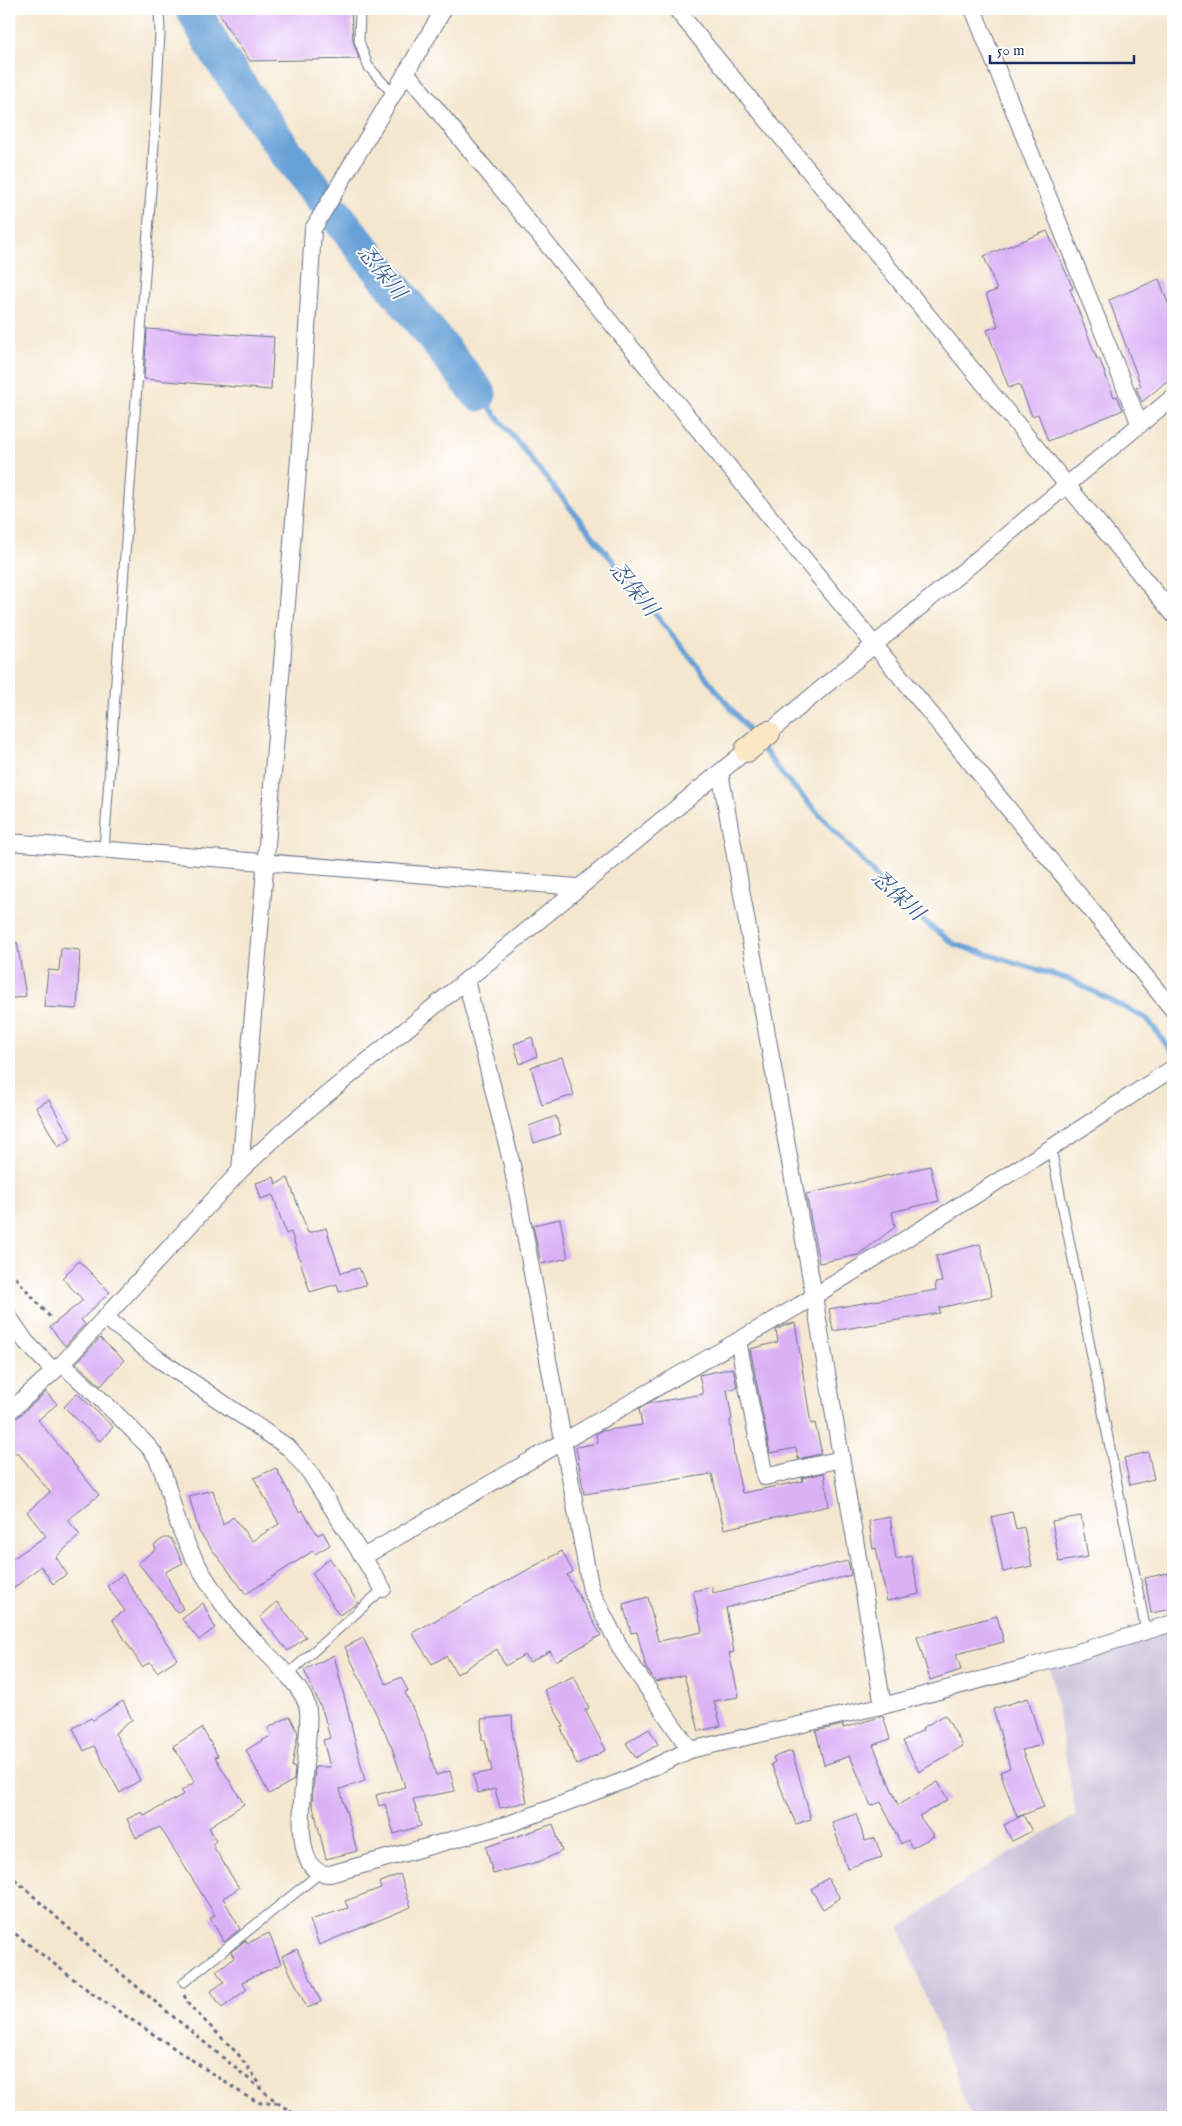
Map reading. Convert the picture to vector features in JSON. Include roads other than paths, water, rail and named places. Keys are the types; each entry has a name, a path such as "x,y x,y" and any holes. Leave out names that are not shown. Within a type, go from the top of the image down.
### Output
{"street":[{"path":"240,1171 300,446 313,229 336,187 444,9"},
{"path":"676,9 1173,614"},
{"path":"973,9 1140,425"},
{"path":"406,72 1173,1010"},
{"path":"9,1412 58,1368 240,1171 287,1127 578,887 748,750 1173,397"},
{"path":"720,772 814,1296 882,1706"},
{"path":"9,842 578,887"},
{"path":"466,980 512,1165 562,1444 591,1592 622,1651 690,1750"},
{"path":"363,1557 562,1444 814,1296 1051,1148 1172,1069"},
{"path":"9,1317 26,1342 127,1424 156,1455 180,1529 202,1574 232,1616 286,1676 308,1705 310,1721 302,1786 303,1833 308,1861 311,1867 320,1874 330,1874 512,1823 624,1781 690,1750 882,1706 1029,1667 1173,1622"},
{"path":"106,1318 157,1358 289,1448 310,1473 383,1589"},
{"path":"738,1341 764,1477 841,1459"}],"lane":[{"path":"104,849 153,162 160,33 159,9"},
{"path":"360,9 359,40 368,66 393,94"},
{"path":"1051,1148 1146,1631"},
{"path":"286,1676 383,1589"},
{"path":"184,1982 320,1874"}],"waterway":[{"name":"忍保川","path":"193,9 217,53 285,151 479,394"},
{"name":"忍保川","path":"479,394 754,737"},
{"name":"忍保川","path":"761,746 781,773 903,905 954,944 1071,980 1147,1019 1173,1053"}]}
